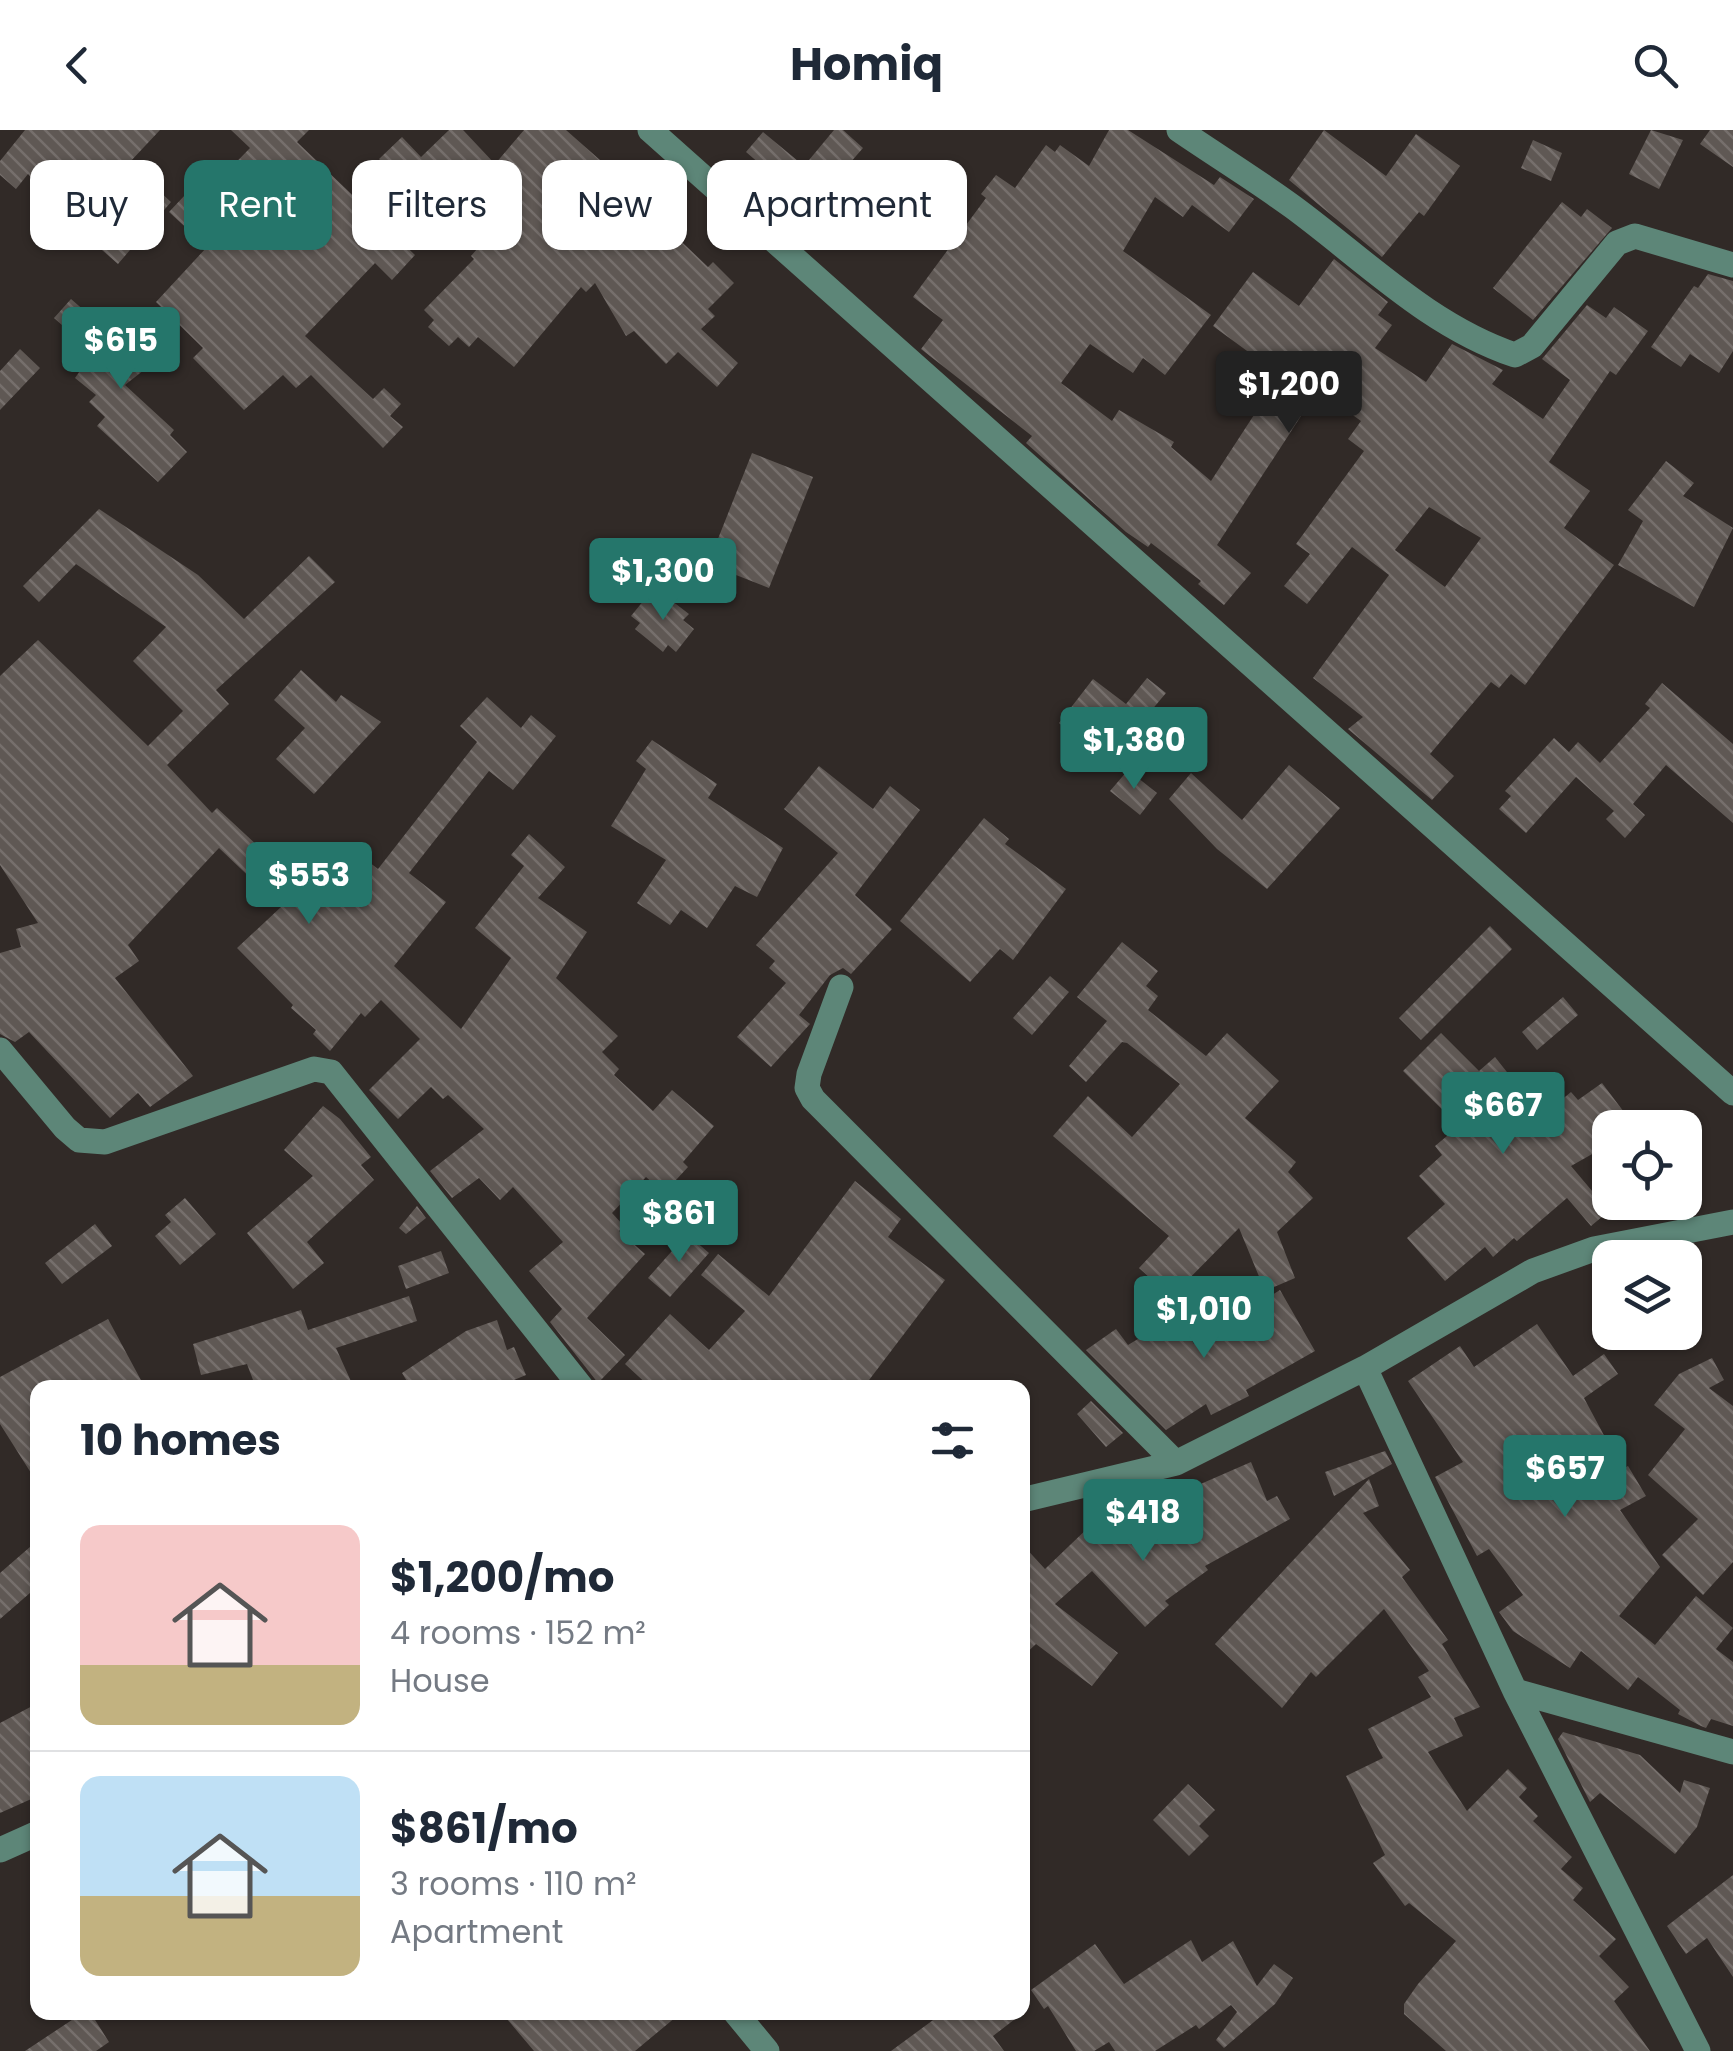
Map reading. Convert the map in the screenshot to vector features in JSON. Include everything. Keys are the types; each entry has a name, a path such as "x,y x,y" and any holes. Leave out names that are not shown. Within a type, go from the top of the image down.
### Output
{"street":[{"path":"650,130 1733,1093"},
{"path":"1178,130 1292,206 1405,296 1486,346 1515,355 1532,346 1617,243 1634,236 1733,266"},
{"path":"842,988 808,1074 812,1099 1176,1463"},
{"path":"0,1050 65,1128 79,1140 105,1142 314,1069 330,1072 576,1380"},
{"path":"1030,1498 1176,1463 1365,1368 1532,1271 1594,1250 1733,1222"},
{"path":"1365,1368 1515,1691 1698,2051"},
{"path":"1515,1691 1733,1752"},
{"path":"0,1850 30,1837"},
{"path":"742,2020 767,2051"}],"building":[{"path":"25,130 160,130 132,160 30,160 30,176 16,189 0,175 0,161"},
{"path":"231,130 309,130 297,142 316,160 238,160 250,148"},
{"path":"449,130 463,130 491,160 379,159 402,137 421,157"},
{"path":"524,130 566,130 600,160 542,160 542,250 687,250 687,247 708,267 713,262 734,283 708,309 715,316 701,329 738,363 717,387 678,352 666,364 634,331 626,336 595,283 586,292 581,287 514,367 478,337 469,347 458,337 449,346 428,327 434,320 424,310 474,259 471,256 476,250 522,250 522,160 498,160"},
{"path":"834,130 843,130 863,148 853,160 809,160"},
{"path":"1109,130 1128,130 1214,185 1220,177 1254,199 1229,232 1192,205 1183,217 1155,197 1123,251 1211,315 1165,375 1143,358 1133,373 1090,344 1061,383 1112,421 1119,410 1174,442 1171,447 1211,481 1280,375 1213,326 1253,272 1299,306 1334,259 1388,302 1378,315 1392,325 1375,348 1426,382 1452,344 1503,370 1492,384 1543,419 1570,380 1542,359 1587,305 1606,318 1614,307 1648,331 1616,375 1610,371 1549,462 1590,491 1564,528 1614,565 1525,685 1511,674 1499,688 1491,682 1430,754 1454,776 1432,800 1348,729 1363,717 1313,678 1389,575 1352,547 1307,604 1284,586 1310,554 1296,544 1364,451 1348,439 1361,421 1318,390 1217,545 1251,573 1224,605 1198,584 1201,581 1151,543 1148,547 1126,532 1026,443 1032,436 921,349 943,320 913,297 948,250 967,250 967,224 986,198 981,194 996,175 1015,188 1046,145 1055,152 1060,145 1089,166","holes":["1429,507 1481,538 1445,587 1395,550"]},
{"path":"1324,130 1386,176 1416,134 1460,166 1424,216 1419,212 1382,257 1289,180"},
{"path":"1651,130 1683,140 1659,189 1629,174"},
{"path":"1710,130 1733,130 1733,167 1700,144"},
{"path":"763,132 797,160 755,160 746,152"},
{"path":"1533,140 1562,153 1551,181 1521,168"},
{"path":"332,176 352,195 352,250 410,250 415,255 392,280 375,263 305,336 373,399 384,388 401,404 390,416 403,427 383,448 311,375 296,388 283,375 244,410 193,358 203,348 156,302 204,250 332,250"},
{"path":"184,196 184,226 169,212"},
{"path":"1562,202 1581,217 1587,209 1612,228 1533,320 1493,288"},
{"path":"102,250 130,250 118,264"},
{"path":"1708,274 1733,281 1733,351 1719,373 1690,354 1681,367 1651,347 1694,286 1698,288"},
{"path":"71,299 101,325 107,317 131,336 128,340 149,366 125,385 174,430 170,435 187,452 158,482 97,426 105,417 89,402 96,395 75,378 93,352 54,318"},
{"path":"20,349 40,368 0,410 0,371"},
{"path":"752,453 813,477 769,588 708,564"},
{"path":"1666,461 1694,483 1683,496 1733,528 1694,607 1618,565 1643,521 1628,510"},
{"path":"99,509 198,575 244,619 309,556 335,582 216,690 229,704 167,765 212,813 217,808 306,891 347,845 378,869 477,742 460,726 487,697 521,728 531,715 556,736 513,790 489,771 409,873 446,902 394,966 461,1029 511,958 475,928 524,866 511,855 529,834 565,867 538,898 587,932 556,978 618,1036 602,1052 619,1069 614,1075 653,1111 672,1090 714,1126 683,1162 688,1167 664,1193 646,1177 612,1213 624,1226 619,1231 645,1254 587,1318 625,1355 601,1380 596,1380 550,1322 562,1309 529,1271 563,1242 513,1187 500,1200 479,1178 452,1198 430,1171 484,1129 448,1095 443,1099 431,1087 398,1119 369,1090 420,1039 381,1000 365,1017 361,1013 330,1051 313,1034 316,1030 237,948 281,907 219,848 128,945 139,961 115,978 193,1076 150,1107 138,1093 110,1118 29,1032 15,1042 0,1034 0,953 21,947 16,929 38,923 0,865 0,676 38,640 148,746 183,711 133,661 166,627 76,564 39,602 23,586"},
{"path":"649,594 658,601 663,594 689,614 683,620 694,629 676,652 668,645 663,652 635,629 640,623 631,616"},
{"path":"301,670 336,702 341,695 381,722 314,794 276,759 305,728 274,700"},
{"path":"1147,678 1166,693 1108,762 1059,723 1093,679 1126,704"},
{"path":"1662,683 1733,744 1733,823 1666,765 1633,804 1645,815 1625,838 1606,819 1614,811 1576,777 1526,833 1499,809 1511,796 1505,791 1554,738 1569,752 1578,742 1600,763 1650,708 1645,704"},
{"path":"652,740 717,784 708,798 783,848 757,897 735,886 707,928 681,910 670,925 637,903 666,860 611,826 646,769 636,761"},
{"path":"1289,765 1340,808 1267,889 1217,849 1169,799 1191,773 1242,820"},
{"path":"819,766 873,809 890,786 920,810 855,895 892,929 851,974 843,968 830,975 799,1015 810,1024 771,1067 737,1037 786,983 769,968 775,961 756,945 838,853 784,809"},
{"path":"1128,770 1157,793 1140,815 1110,791"},
{"path":"984,818 1009,839 1005,844 1066,889 1013,960 1000,949 970,982 900,921"},
{"path":"1490,926 1512,949 1421,1040 1399,1018"},
{"path":"1122,942 1158,971 1146,986 1158,996 1148,1010 1206,1056 1227,1033 1279,1081 1245,1118 1296,1162 1288,1172 1313,1198 1277,1232 1295,1278 1265,1291 1239,1228 1171,1297 1139,1268 1169,1236 1053,1136 1088,1096 1132,1137 1180,1084 1122,1042 1086,1082 1069,1066 1107,1021 1077,997"},
{"path":"1050,976 1069,992 1032,1035 1013,1018"},
{"path":"1563,997 1578,1015 1537,1050 1522,1032"},
{"path":"1441,1033 1479,1071 1495,1057 1542,1116 1571,1092 1578,1100 1602,1083 1622,1110 1592,1110 1592,1154 1571,1166 1592,1191 1592,1220 1598,1220 1591,1226 1567,1198 1517,1241 1514,1238 1493,1257 1485,1247 1445,1281 1407,1238 1445,1204 1419,1176 1442,1155 1435,1146 1459,1126 1403,1071"},
{"path":"323,1106 340,1119 371,1157 361,1165 374,1180 307,1242 324,1263 293,1289 247,1233 313,1176 284,1150"},
{"path":"855,1181 901,1219 888,1237 945,1280 869,1380 642,1380 625,1364 670,1314 709,1350 745,1311 701,1275 718,1254 769,1296"},
{"path":"185,1198 216,1234 180,1265 155,1236 171,1222 165,1215"},
{"path":"417,1206 426,1218 406,1234 399,1228"},
{"path":"95,1224 112,1246 62,1284 45,1263"},
{"path":"687,1234 709,1253 670,1297 648,1278"},
{"path":"441,1251 449,1273 406,1289 398,1266"},
{"path":"1280,1290 1315,1351 1246,1390 1249,1396 1211,1415 1206,1404 1166,1430 1086,1350 1116,1329 1128,1345 1176,1316 1194,1344"},
{"path":"409,1296 417,1321 336,1348 350,1380 253,1380 247,1364 201,1375 193,1344 301,1310 308,1330"},
{"path":"108,1319 141,1380 30,1380 30,1471 0,1424 0,1377"},
{"path":"497,1320 507,1350 514,1347 526,1375 514,1380 406,1380 402,1373 466,1331"},
{"path":"1537,1324 1573,1376 1604,1354 1618,1374 1584,1398 1622,1469 1628,1466 1646,1496 1620,1510 1660,1567 1619,1616 1655,1645 1696,1596 1733,1628 1716,1649 1733,1662 1733,1726 1711,1719 1706,1728 1701,1726 1678,1714 1680,1710 1638,1677 1628,1690 1581,1651 1570,1668 1513,1631 1499,1612 1523,1595 1489,1549 1477,1556 1435,1477 1463,1462 1408,1381 1460,1346 1474,1367"},
{"path":"1712,1358 1724,1380 1709,1388 1733,1406 1733,1562 1703,1595 1662,1555 1698,1519 1648,1475 1685,1429 1654,1405 1679,1374"},
{"path":"1091,1401 1123,1433 1106,1447 1077,1414"},
{"path":"1385,1451 1392,1464 1334,1496 1325,1472"},
{"path":"1251,1462 1267,1501 1277,1496 1290,1519 1205,1566 1208,1570 1165,1601 1169,1605 1145,1627 1092,1571 1055,1604 1118,1653 1092,1686 1036,1644 1030,1650 1030,1553 1045,1569 1092,1524 1109,1542 1180,1493"},
{"path":"1369,1479 1379,1506 1363,1513 1410,1570 1402,1577 1448,1640 1442,1644 1480,1707 1454,1718 1463,1736 1428,1752 1467,1811 1508,1769 1527,1788 1519,1797 1538,1816 1533,1821 1572,1857 1561,1869 1583,1888 1573,1900 1616,1939 1599,1956 1629,1987 1614,2001 1650,2051 1446,2051 1404,2014 1404,2004 1418,1984 1456,1941 1409,1903 1405,1906 1373,1863 1385,1855 1346,1776 1383,1758 1368,1729 1431,1697 1418,1677 1429,1671 1384,1609 1316,1677 1311,1672 1282,1708 1215,1644"},
{"path":"30,1547 30,1593 0,1619 0,1573"},
{"path":"30,1707 30,1800 0,1813 0,1723"},
{"path":"1563,1732 1640,1755 1680,1793 1684,1780 1710,1788 1697,1827 1675,1854 1600,1793 1590,1802 1558,1739"},
{"path":"1188,1784 1215,1810 1199,1826 1209,1836 1189,1856 1153,1820"},
{"path":"1733,1875 1733,1977 1707,1938 1686,1954 1667,1926"},
{"path":"1191,1940 1202,1962 1233,1941 1257,1986 1274,1964 1293,1978 1275,2004 1224,2048 1216,2040 1237,2012 1231,2005 1199,2029 1196,2025 1155,2051 1115,2051 1109,2042 1094,2051 1076,2051 1048,2006 1044,2009 1031,1990 1095,1944 1124,1984"},
{"path":"72,2020 95,2020 109,2042 96,2051 25,2051"},
{"path":"508,2020 672,2020 635,2051 534,2051"},
{"path":"933,2020 1014,2020 993,2036 1004,2051 891,2051"}]}
